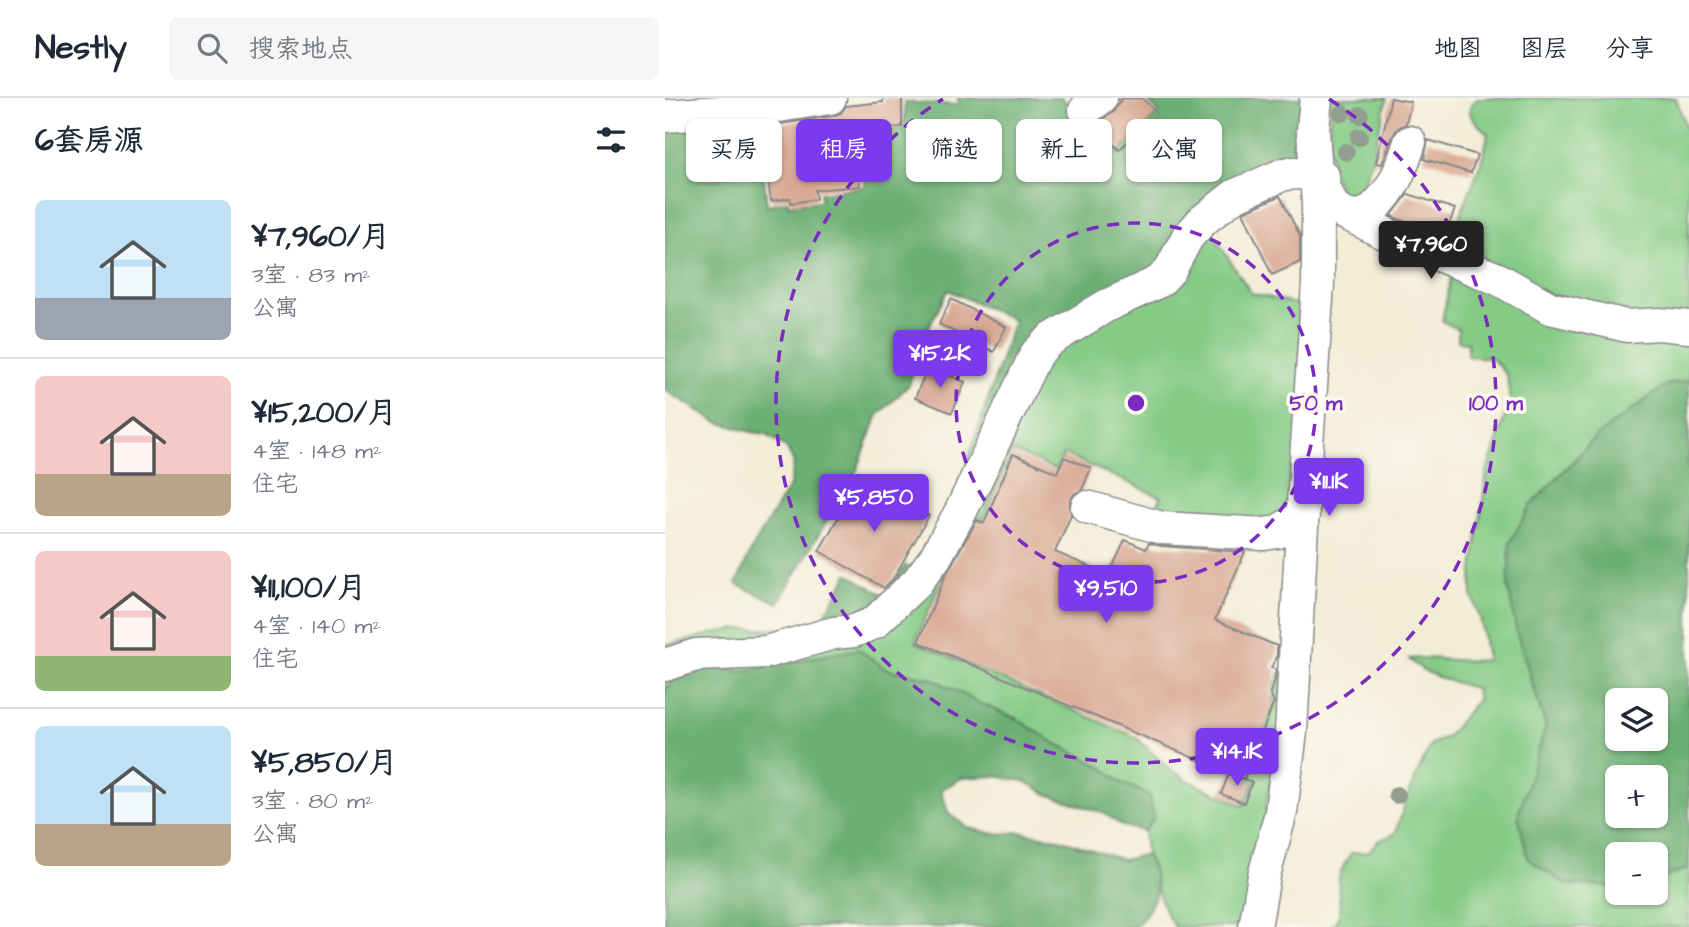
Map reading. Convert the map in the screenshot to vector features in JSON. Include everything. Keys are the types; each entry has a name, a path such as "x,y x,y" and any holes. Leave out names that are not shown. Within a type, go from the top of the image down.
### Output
{"street":[{"path":"665,116 759,109 830,98"},
{"path":"1255,927 1288,772 1296,671 1318,284 1313,130 1316,98"},
{"path":"1321,98 1319,135 1323,184 1333,207 1386,234 1498,279 1550,307 1627,326 1659,324 1689,327"},
{"path":"1348,215 1364,216 1392,186 1402,170 1410,142"},
{"path":"665,665 696,655 766,652 834,633 854,631 874,622 918,582 935,558 966,502 1036,354 1050,340 1106,306 1160,281 1170,270 1187,238 1202,221 1234,195 1284,174 1316,172"},
{"path":"1087,508 1162,528 1264,534 1277,532 1303,516"}],"green space":[{"path":"958,98 1062,98 1083,119 1016,119 1016,182 1112,182 1112,147 1118,153 1126,145 1126,182 1222,182 1222,119 1152,119 1159,112 1145,98 1309,98 1310,160 1283,167 1167,267 1051,333 961,481 1014,320 948,290 922,340 909,385 878,415 857,470 778,603 736,584 753,547 790,485 794,463 787,449 766,434 717,422 665,390 665,120 686,120 686,182 764,182 767,205 788,201 788,205 821,201 820,193 864,187 864,182 892,182 892,130 904,129 905,102 958,105"},
{"path":"1330,98 1387,98 1371,164 1356,200 1346,207 1332,170 1329,140"},
{"path":"1478,98 1676,98 1689,137 1689,321 1594,315 1452,247 1488,134 1470,112"},
{"path":"757,115 757,119 714,119 714,116"},
{"path":"1208,227 1251,293 1307,307 1295,501 1277,523 1151,521 1161,497 1064,454 1056,470 1012,451 983,521 969,515 915,642 1136,737 1167,767 1189,781 1244,806 1254,782 1245,778 1275,703 1273,692 1281,671 1282,714 1246,927 1175,927 1166,913 1157,890 1153,868 1146,854 1144,832 1154,818 1149,795 1122,783 1100,766 1053,742 1017,719 933,679 886,669 857,650 744,671 708,668 665,691 665,670 896,609 1039,358"},
{"path":"1453,268 1689,332 1689,380 1666,385 1598,435 1531,505 1530,679 1546,726 1534,770 1565,884 1605,886 1605,905 1668,905 1668,876 1689,868 1689,927 1330,927 1340,911 1338,885 1342,869 1351,853 1368,852 1378,841 1395,834 1409,792 1431,744 1447,737 1478,699 1475,688 1431,674 1409,659 1487,660 1481,621 1472,595 1472,576 1487,472 1510,401 1507,376 1492,358 1467,356 1468,342 1458,341 1458,329 1442,321"},
{"path":"1689,380 1689,868 1668,876 1668,842 1605,842 1605,886 1565,884 1528,859 1518,815 1546,726 1517,634 1508,586 1510,542 1531,505 1598,435 1666,385"},
{"path":"905,565 918,573 893,599 827,631 823,618 848,574 886,596"},
{"path":"822,618 827,631 665,660 665,645 732,630 792,628"},
{"path":"858,649 886,669 933,679 1017,719 1053,742 1100,766 1122,783 1149,795 1154,818 1144,831 1123,826 1104,813 1049,795 1024,781 994,776 962,778 941,790 948,812 968,828 995,834 1020,832 1059,839 1123,860 1146,854 1154,875 1155,893 1149,910 1134,927 665,927 665,691 678,674 708,668 744,671"}],"building":[{"path":"883,98 902,98 902,127 892,127 892,119 813,119 841,113 846,106 883,102"},
{"path":"1122,98 1142,98 1157,113 1151,119 1126,119 1126,143 1119,150 1112,143 1112,119 1103,119 1113,112"},
{"path":"1391,98 1411,102 1406,124 1398,128 1393,136 1382,164 1376,163"},
{"path":"796,122 796,182 860,182 860,186 815,190 816,199 791,203 790,198 771,201 768,182 782,182 782,124"},
{"path":"1428,140 1477,155 1471,173 1424,159"},
{"path":"1408,194 1455,209 1447,230 1439,227 1436,234 1391,216"},
{"path":"1280,196 1300,236 1300,262 1272,275 1243,212"},
{"path":"951,299 1006,327 994,352 939,324"},
{"path":"928,366 965,382 952,413 915,398"},
{"path":"1013,454 1057,473 1064,457 1091,468 1082,490 1074,494 1070,501 1071,515 1055,552 1109,575 1125,540 1146,549 1149,543 1245,552 1215,620 1277,646 1277,655 1271,668 1276,669 1270,693 1274,702 1244,779 918,642 946,574 977,520 984,523"},
{"path":"861,478 929,516 893,579 884,588 819,551"},
{"path":"1229,774 1252,782 1244,803 1221,794"}]}
